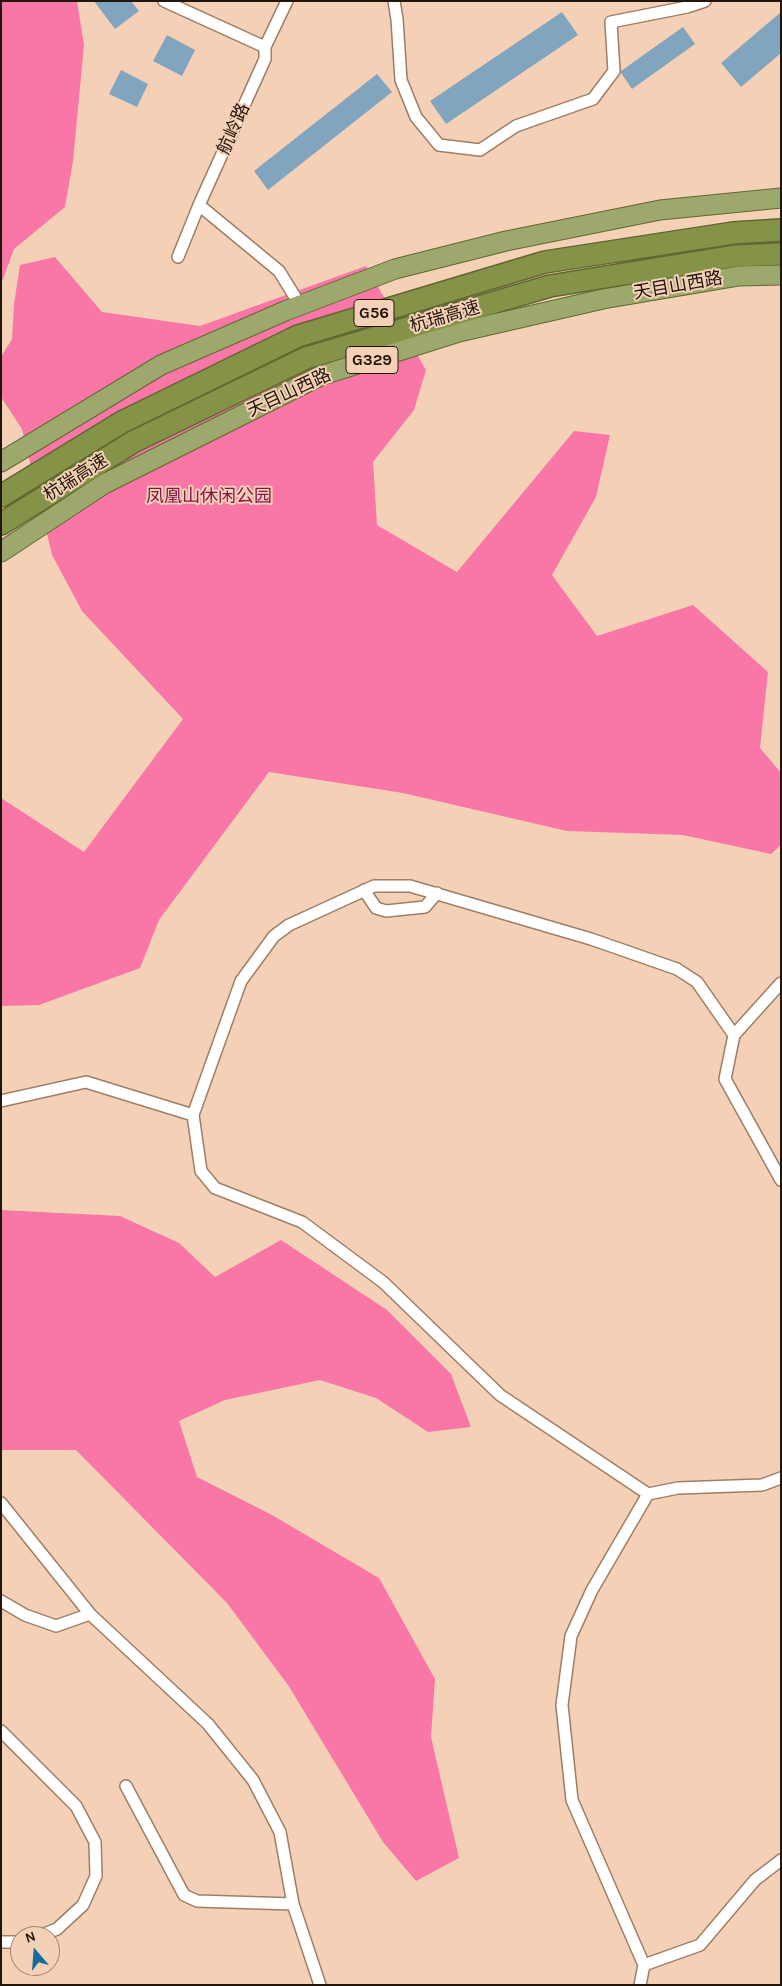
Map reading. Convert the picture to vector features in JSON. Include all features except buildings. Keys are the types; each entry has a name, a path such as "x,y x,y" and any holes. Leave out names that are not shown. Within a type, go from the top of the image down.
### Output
{"highway":[{"path":"1,462 160,365 300,305 394,269 506,241 660,210 781,198"},
{"name":"杭瑞高速","path":"1,496 122,422 298,336 545,262 733,232 781,230"},
{"name":"杭瑞高速","path":"1,524 134,442 306,358 550,286 735,256 781,254"},
{"name":"天目山西路","path":"1,552 104,484 320,376 459,332 603,299 739,276 781,275"}],"street":[{"path":"164,1 265,47"},
{"name":"航岭路","path":"178,256 265,59 265,47 287,1"},
{"path":"394,1 401,80 416,117 439,145 480,150 516,126 594,99 614,71 611,22 687,7 705,1"},
{"path":"199,205 279,271 300,305"},
{"path":"734,1035 697,982 677,969 591,939 437,893 410,886 374,886 289,925 274,936 241,981 192,1115 201,1171 215,1188 302,1222 383,1282 500,1395 648,1494 678,1488 762,1485 781,1478"},
{"path":"364,890 376,908 386,911 425,907 437,893"},
{"path":"781,983 734,1035 726,1079 781,1180"},
{"path":"1,1101 86,1082 192,1115"},
{"path":"640,1985 644,1965 572,1800 562,1705 571,1636 592,1590 648,1494"},
{"path":"1,1503 90,1614 208,1724 253,1780 280,1832 293,1904 320,1985"},
{"path":"1,1600 25,1615 56,1626 90,1614"},
{"path":"1,1731 76,1806 95,1842 96,1876 83,1905 60,1926"},
{"path":"126,1786 184,1895 197,1901 293,1904"},
{"path":"644,1965 700,1945 755,1880 781,1860"}],"green space":[{"path":"1,1 77,1 84,45 73,161 65,207 14,249 1,284"},
{"name":"凤凰山休闲公园","path":"55,257 102,312 200,326 366,266 426,370 414,410 373,462 377,525 457,572 574,431 610,435 596,497 552,575 597,636 693,605 768,672 760,748 781,773 781,845 771,854 683,835 567,831 403,793 269,772 159,920 140,968 39,1005 1,1006 1,798 84,852 183,719 82,611 52,555 22,429 1,397 1,357 12,339 14,304 20,265"},
{"path":"1,1210 120,1216 179,1243 215,1277 281,1240 387,1310 451,1374 471,1427 428,1432 376,1398 320,1380 225,1400 179,1421 197,1477 272,1515 379,1578 435,1679 431,1737 459,1858 416,1881 383,1842 288,1685 227,1603 76,1450 1,1450"}]}
